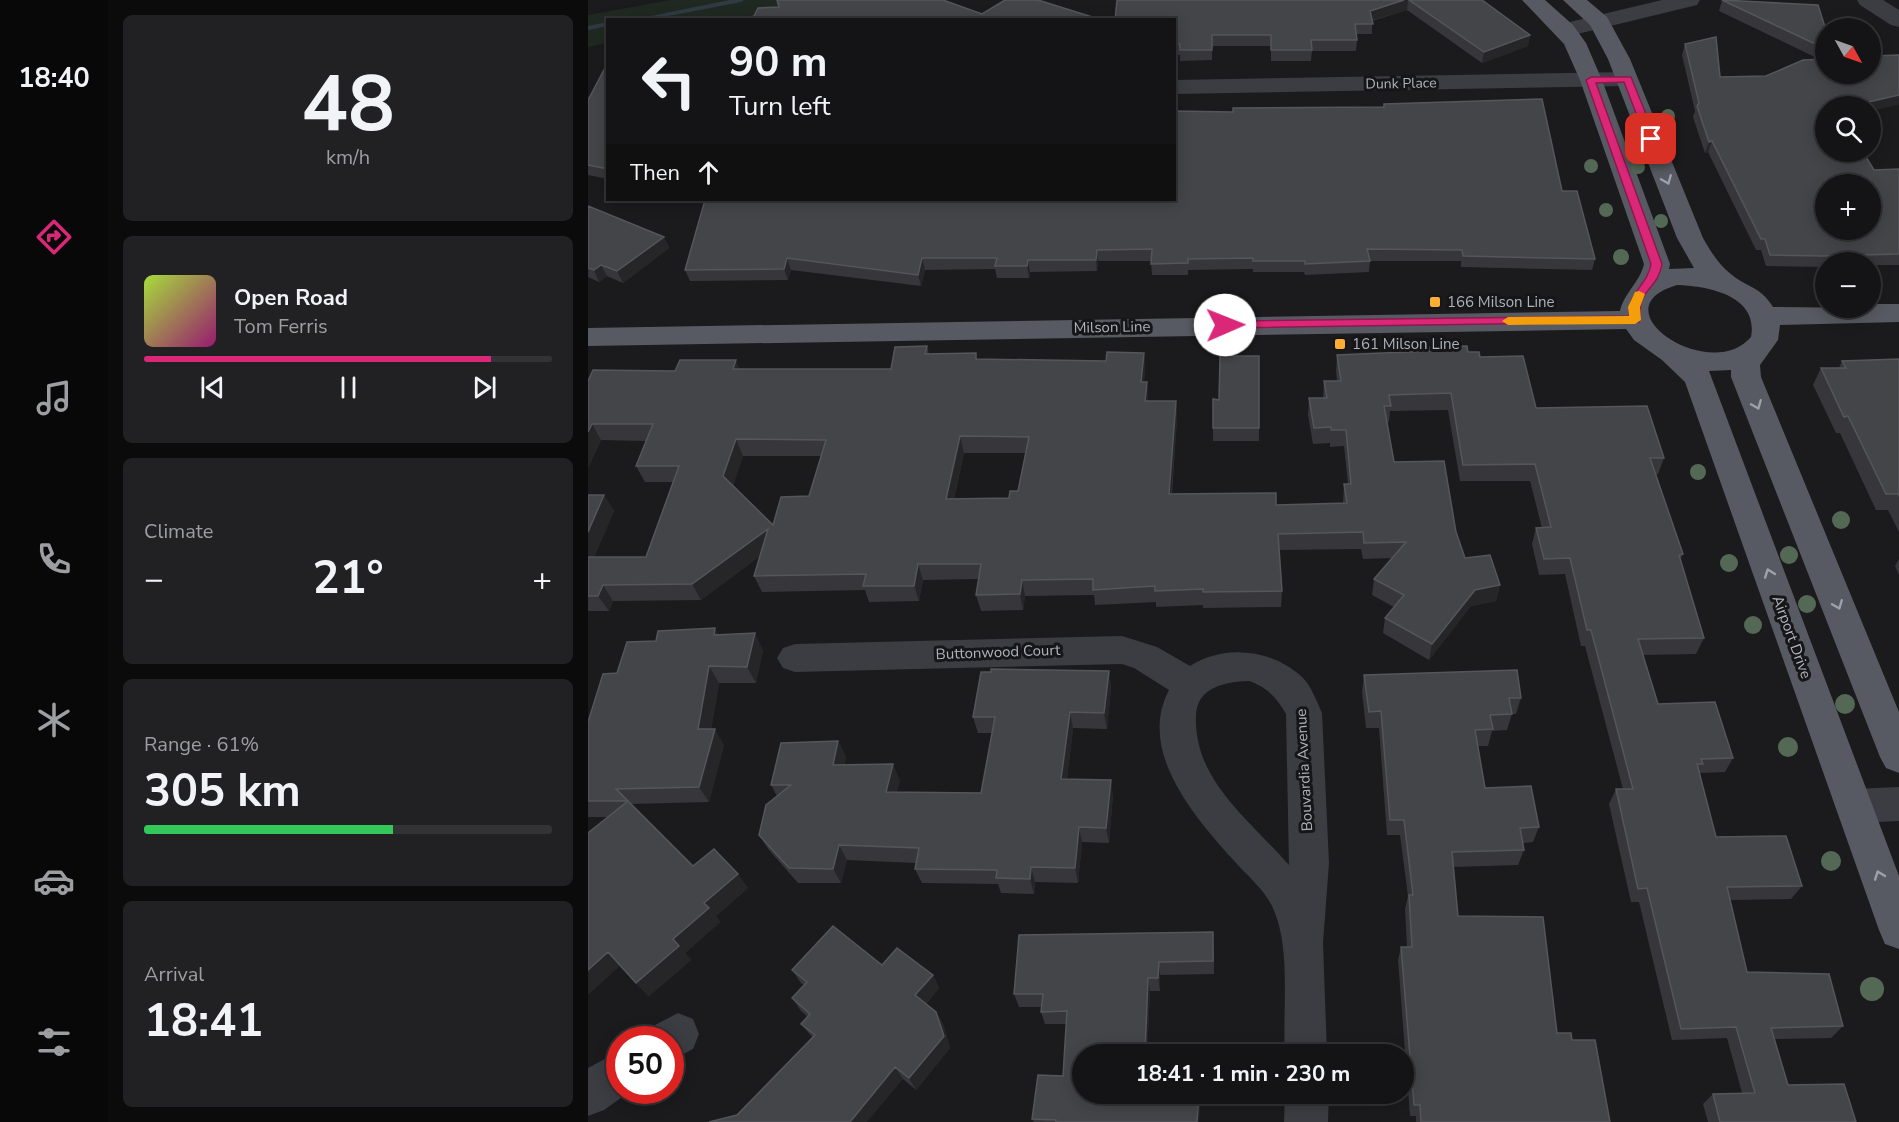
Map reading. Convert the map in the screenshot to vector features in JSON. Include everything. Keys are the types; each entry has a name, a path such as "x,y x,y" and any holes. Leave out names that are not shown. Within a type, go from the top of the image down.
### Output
{"main road":[{"path":"1533,0 1565,30 1575,43 1591,80 1657,264 1655,274 1648,286"},
{"path":"1574,0 1599,22 1628,80 1690,238 1706,266 1725,284"},
{"path":"1754,351 1739,359 1724,361 1690,359 1672,353 1655,344 1635,320 1634,307 1638,295 1648,286 1662,279 1676,276 1708,278 1742,292 1764,315 1767,329 1763,341 1745,364 1746,376 1899,757"},
{"path":"1764,315 1899,313"},
{"name":"Milson Line","path":"588,337 1635,320"},
{"name":"Airport Drive","path":"1672,353 1698,377 1899,930"}],"street":[{"path":"1565,30 1689,0"},
{"path":"1868,0 1899,20"},
{"name":"Dunk Place","path":"1176,87 1628,80"},
{"name":"Buttonwood Court","path":"795,658 1122,650 1145,657 1192,686"},
{"name":"Bouvardia Avenue","path":"1303,943 1295,913 1286,892 1274,876 1207,805 1189,771 1175,725 1178,709 1192,686 1214,670 1241,665 1255,667 1282,680 1300,700 1305,727 1309,863 1303,943 1306,1044"},
{"path":"1854,806 1899,804"},
{"path":"588,1094 606,1082"},
{"path":"1306,1122 1307,1104"}],"shaded area":[{"path":"671,0 833,0 737,18 606,18 606,43 588,47 588,15"}],"building":[{"path":"777,0 943,0 982,14 1005,0 1038,0 1096,18 745,18 754,16 758,8 779,7"},
{"path":"1117,0 1404,0 1370,11 1373,24 1355,24 1357,40 1311,40 1312,50 1271,50 1271,35 1212,35 1212,50 1180,50 1180,44 1176,44 1176,18 1115,18"},
{"path":"1409,0 1482,0 1530,35 1484,52"},
{"path":"1722,0 1818,5 1822,18 1815,18 1815,44"},
{"path":"1716,37 1720,77 1766,76 1803,60 1815,59 1815,84 1881,84 1881,56 1899,55 1899,95 1881,99 1881,96 1815,96 1815,162 1869,162 1874,170 1899,169 1899,254 1815,252 1815,256 1770,255 1765,239 1761,239 1712,141 1709,142 1697,106 1699,103 1685,44"},
{"path":"606,66 606,169 588,165 588,100"},
{"path":"1542,99 1562,191 1577,191 1595,259 1463,256 1462,250 1367,249 1370,261 1305,264 1305,261 1253,261 1253,258 1188,259 1188,263 1151,264 1152,249 1097,250 1096,260 1028,260 1027,266 995,266 997,258 922,258 918,275 787,258 784,269 685,270 705,201 1176,201 1176,111 1233,112 1233,108 1384,107 1384,104"},
{"path":"588,206 664,237 617,271 601,265 594,270 588,268"},
{"path":"927,346 925,354 976,353 976,359 1106,361 1107,352 1144,353 1141,382 1147,382 1145,401 1176,401 1169,494 1276,493 1276,505 1347,503 1344,484 1351,484 1346,430 1331,430 1331,427 1314,428 1309,398 1327,398 1324,381 1341,381 1337,355 1430,351 1429,347 1467,346 1468,352 1479,352 1480,357 1523,356 1536,408 1647,406 1664,458 1650,458 1683,554 1679,555 1704,638 1638,639 1658,704 1715,702 1733,758 1701,759 1703,764 1697,764 1716,837 1786,836 1802,886 1727,887 1747,972 1829,974 1843,1026 1771,1028 1788,1085 1844,1084 1856,1122 1720,1122 1713,1094 1755,1093 1736,1027 1681,1029 1647,888 1638,889 1616,789 1633,789 1591,630 1587,630 1570,558 1544,559 1536,528 1551,527 1535,464 1463,465 1451,393 1389,395 1391,406 1384,406 1394,462 1444,461 1456,532 1465,558 1490,555 1500,585 1475,590 1432,644 1385,618 1404,595 1374,579 1406,542 1364,543 1363,532 1278,534 1282,591 1203,592 1203,589 1155,591 1155,586 1093,590 1093,579 1022,580 1020,594 976,595 981,564 918,564 914,586 863,586 866,574 754,576 768,529 692,584 603,585 598,596 588,596 588,557 646,557 679,466 636,466 653,424 592,424 588,432 588,381 593,370 675,371 680,360 736,360 733,369 891,369 895,347","holes":["960,436 1029,437 1018,491 1010,491 1009,498 946,499","736,439 826,440 809,496 781,497 773,525 723,476"]},
{"path":"1220,356 1259,356 1259,428 1213,428 1213,399 1219,400"},
{"path":"1899,359 1899,496 1898,494 1886,494 1848,416 1844,417 1821,368 1846,368 1842,361"},
{"path":"588,495 604,495 588,532"},
{"path":"715,628 714,635 755,633 747,667 709,666 698,729 715,729 699,787 616,789 628,801 588,801 588,722 603,674 617,673 627,642 656,641 658,631"},
{"path":"991,669 1109,671 1104,713 1070,712 1061,779 1111,780 1106,828 1079,827 1075,868 1031,867 1030,879 996,878 997,870 915,869 919,848 839,845 833,869 789,868 759,835 766,805 791,785 771,785 781,743 838,741 833,765 893,764 886,792 981,793 995,717 973,717 981,672 991,672"},
{"path":"1517,670 1521,698 1509,698 1512,714 1490,715 1493,729 1475,730 1485,788 1531,786 1539,827 1520,828 1524,850 1452,852 1458,916 1543,917 1557,1033 1571,1033 1572,1040 1595,1040 1610,1122 1421,1122 1420,1105 1414,1105 1414,1044 1409,1044 1401,947 1412,947 1409,895 1413,895 1404,820 1390,820 1381,711 1369,712 1364,675"},
{"path":"628,801 693,866 714,849 738,874 704,903 709,908 673,939 679,946 636,983 608,952 588,970 588,833"},
{"path":"833,926 882,965 897,948 933,975 915,995 936,1012 944,1036 909,1078 895,1067 850,1122 709,1122 737,1115 815,1035 801,1024 810,1014 792,998 807,982 792,970"},
{"path":"1213,932 1213,961 1159,962 1158,978 1148,978 1145,1044 1072,1044 1072,1104 1198,1104 1197,1122 1056,1122 1056,1120 1032,1119 1038,1075 1063,1076 1067,1011 1041,1012 1043,994 1014,994 1019,935"}],"waterway":[{"path":"645,18 741,0"},
{"path":"588,28 606,24"}],"slow traffic":[{"path":"1508,321 1635,320 1634,307 1639,294"}],"place":[{"name":"166 Milson Line","path":"1435,302"},
{"name":"161 Milson Line","path":"1340,344"}],"route":[{"path":"1225,325 1635,320 1634,307 1638,295 1648,286 1655,274 1657,264 1591,80 1628,80 1651,139"}]}
